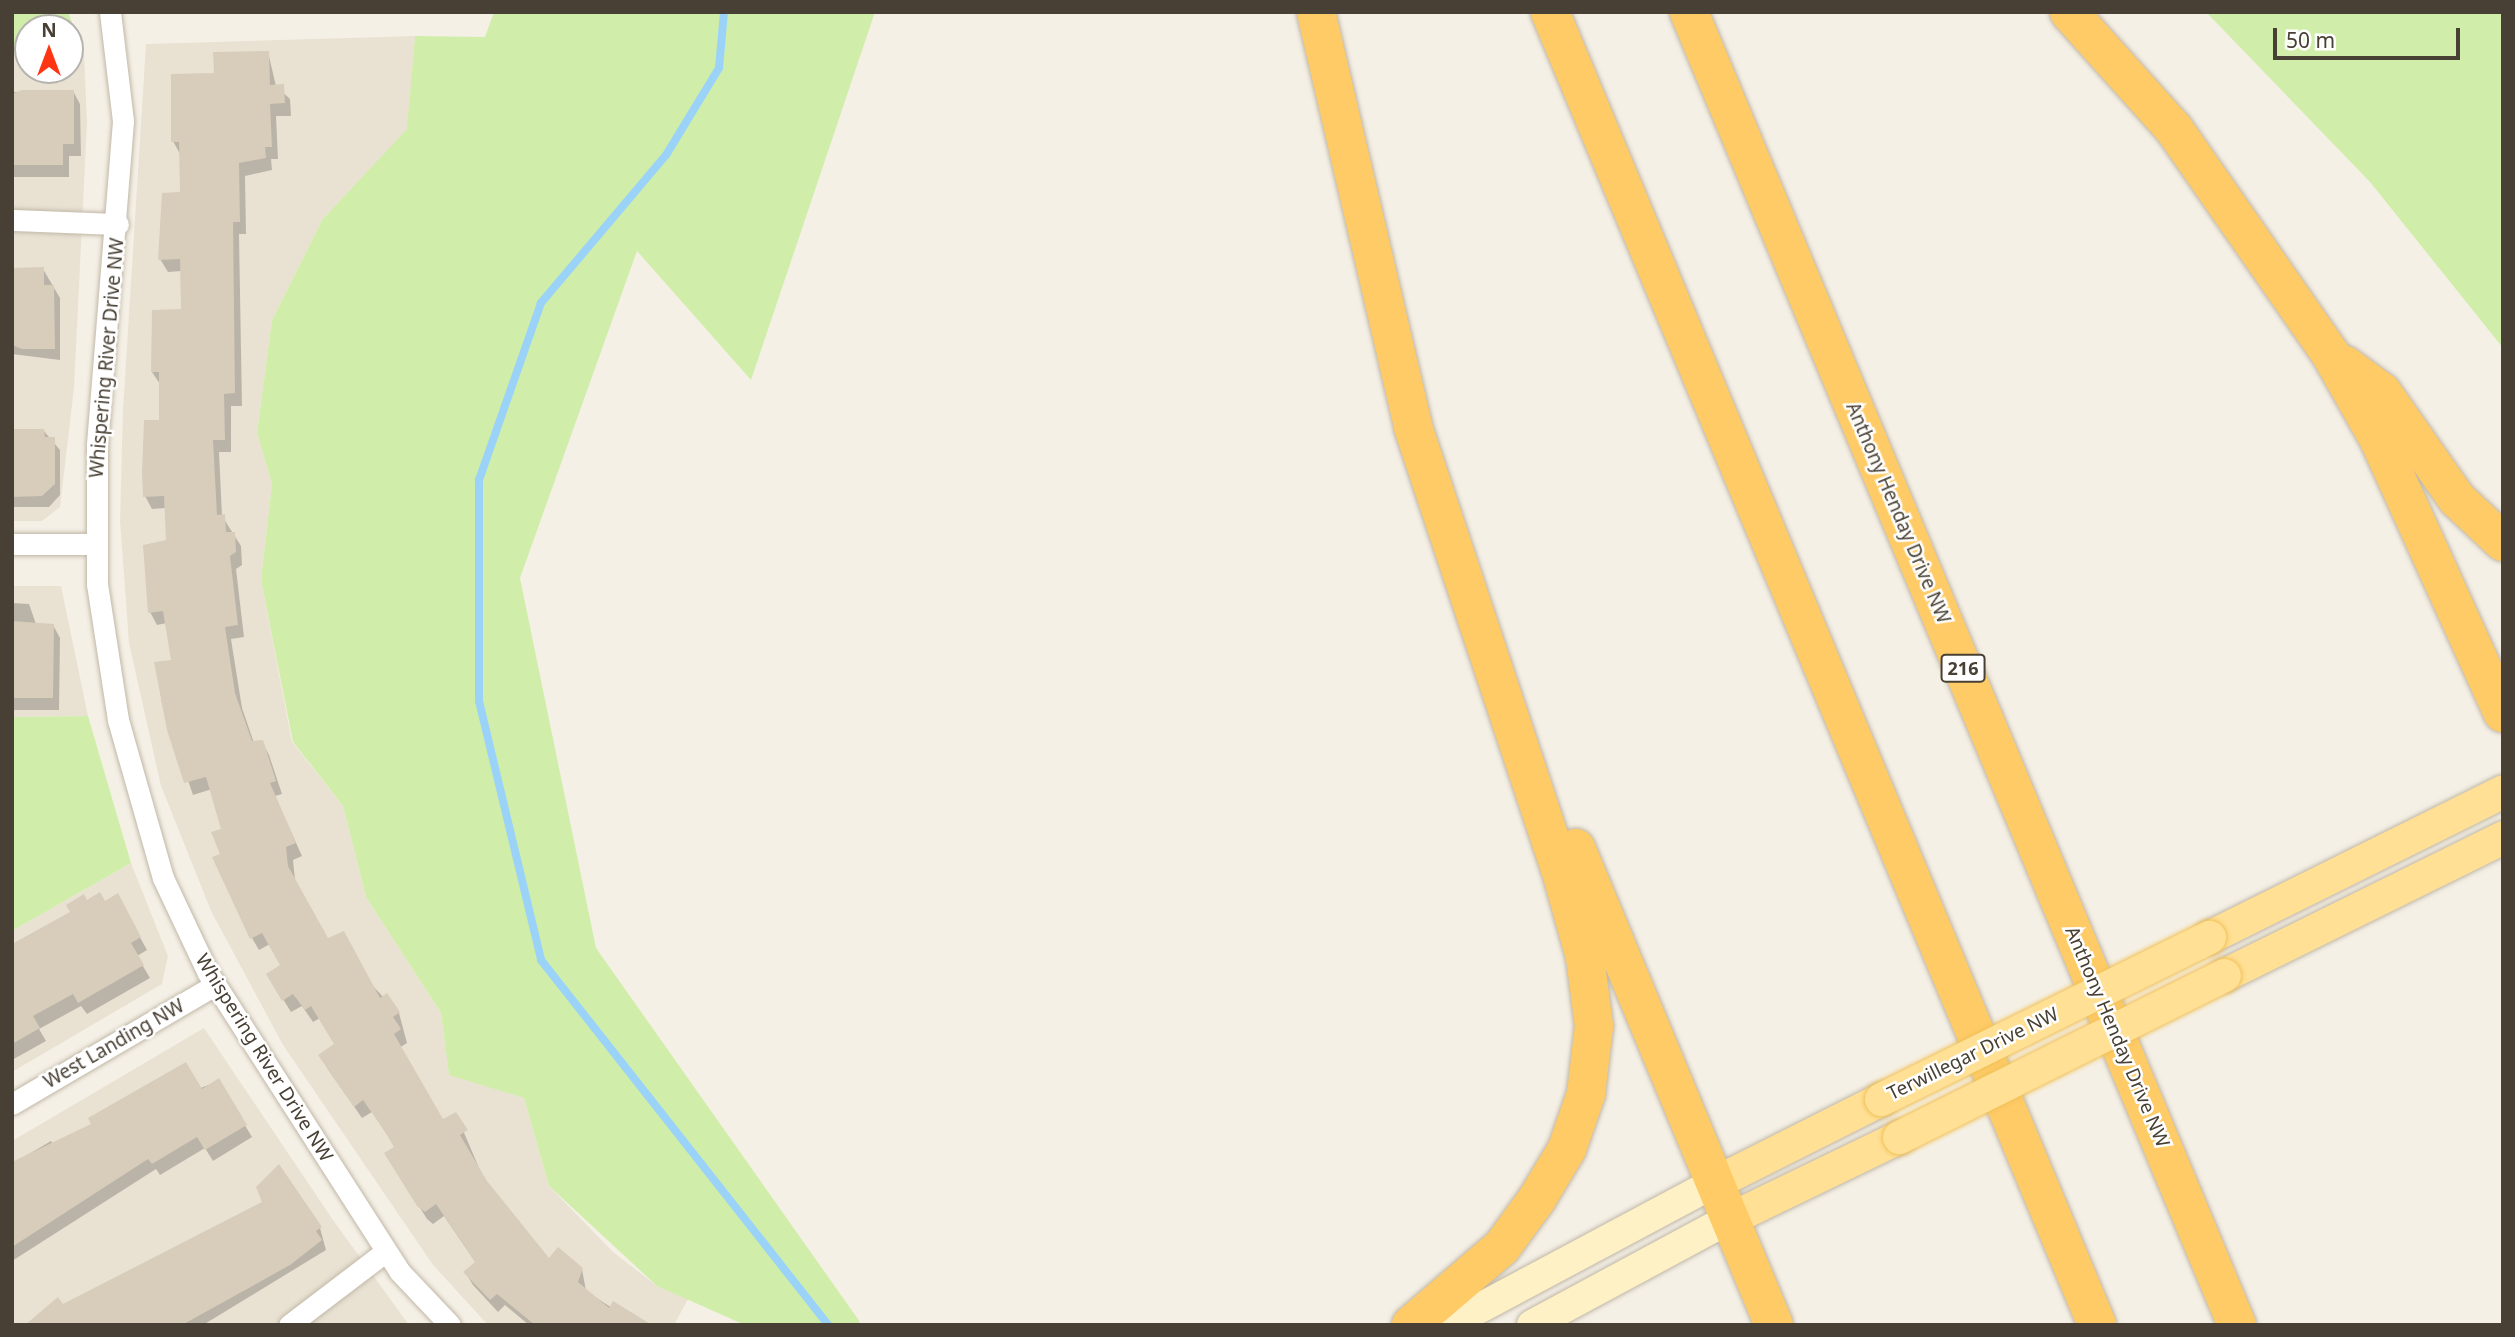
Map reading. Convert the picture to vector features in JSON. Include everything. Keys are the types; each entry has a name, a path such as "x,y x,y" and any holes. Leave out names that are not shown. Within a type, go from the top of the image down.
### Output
{"highway":[{"path":"1316,12 1413,428 1471,593 1585,957 1594,1026 1586,1094 1567,1149 1537,1199 1502,1247 1410,1325"},
{"path":"1550,12 2096,1325"},
{"name":"Anthony Henday Drive NW","path":"1689,12 2237,1325"},
{"path":"2069,12 2174,129 2332,355 2378,438 2503,713"},
{"path":"2332,355 2382,392 2457,499 2503,542"},
{"path":"1471,593 1774,1325"}],"main road":[{"name":"Terwillegar Drive NW","path":"1448,1325 1714,1183 2503,791"},
{"path":"1531,1325 1729,1219 2503,837"}],"street":[{"name":"Whispering River Drive NW","path":"110,12 122,89 118,224 97,446 97,544 103,642 118,720 163,878 215,985 386,1251 450,1325"},
{"path":"12,220 118,224"},
{"path":"12,544 97,544"},
{"name":"West Landing NW","path":"12,1104 215,985"},
{"path":"289,1325 386,1251"}],"shaded area":[{"path":"415,36 408,129 322,220 272,320 257,433 272,484 261,580 292,742 343,806 366,897 441,1013 449,1074 524,1098 549,1186 613,1252 657,1286 688,1299 674,1325 488,1325 433,1265 283,1045 211,911 161,786 129,643 120,521 123,409 146,44"},
{"path":"84,53 87,123 74,388 60,507 42,521 12,521 12,54 14,84 84,84"},
{"path":"12,586 61,586 88,716 12,717"},
{"path":"131,863 168,956 162,984 12,1072 12,931"},
{"path":"204,1028 333,1220 409,1325 12,1325 12,1141"}],"green space":[{"path":"12,12 68,12 69,14 14,14 12,54"},
{"path":"494,12 875,12 751,380 637,251 520,578 596,948 860,1322 855,1325 745,1325 657,1286 549,1186 524,1098 449,1075 441,1013 366,897 343,806 293,742 261,580 272,484 257,433 272,320 322,220 407,129 415,36 485,37"},
{"path":"2206,12 2503,12 2503,348 2370,182"},
{"path":"88,716 131,863 12,931 12,717"}],"building":[{"path":"269,51 270,85 284,84 285,103 270,104 272,147 265,147 266,158 239,163 240,222 233,222 235,393 224,394 225,440 213,440 217,515 225,514 226,532 235,532 236,552 230,556 238,625 225,627 235,693 252,741 263,740 276,781 270,783 296,843 286,847 288,866 328,938 344,931 380,998 387,993 400,1012 393,1017 401,1029 394,1034 443,1119 456,1112 468,1130 460,1135 487,1181 549,1258 558,1247 583,1268 578,1282 609,1308 613,1301 652,1325 535,1325 497,1294 490,1300 463,1272 475,1262 464,1245 436,1204 425,1212 417,1206 384,1153 394,1147 384,1130 363,1100 354,1107 318,1055 334,1044 311,1006 305,1010 293,994 282,1001 266,974 280,965 262,933 250,939 212,857 220,854 211,832 221,829 206,777 184,783 167,730 154,662 171,660 163,611 148,613 143,545 166,540 164,496 143,497 142,472 144,420 159,420 159,372 151,372 152,310 181,309 180,259 158,260 162,193 180,192 179,142 171,142 171,74 214,73 213,52"},
{"path":"22,90 74,90 74,144 63,144 63,165 12,165 12,94"},
{"path":"44,267 44,285 54,285 55,349 22,349 12,345 12,268"},
{"path":"12,429 44,429 45,437 55,437 55,484 42,496 12,497"},
{"path":"12,621 54,624 53,698 12,698"},
{"path":"100,892 105,901 118,893 141,937 131,943 144,965 78,1003 73,994 33,1016 40,1028 12,1044 12,944 70,912 66,905 84,894 87,900"},
{"path":"186,1062 202,1089 219,1078 247,1125 205,1150 197,1137 152,1164 148,1159 12,1247 12,1162 91,1124 88,1118"},
{"path":"279,1164 322,1227 316,1231 322,1240 290,1265 182,1325 25,1325 58,1297 63,1304 262,1202 256,1187"}],"waterway":[{"path":"724,12 719,68 666,155 541,303 479,480 479,701 541,960 828,1325"}]}
